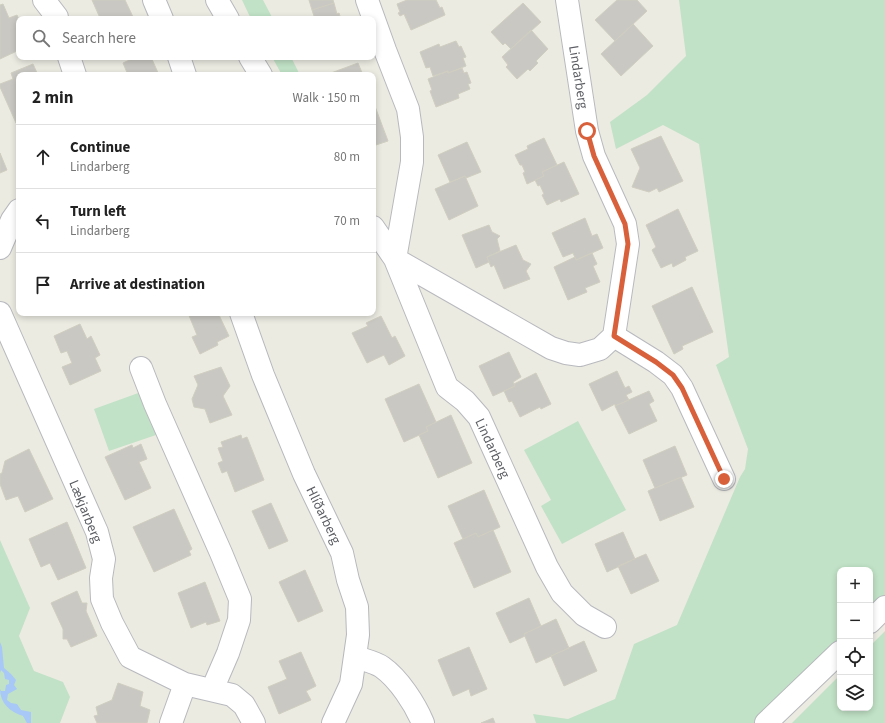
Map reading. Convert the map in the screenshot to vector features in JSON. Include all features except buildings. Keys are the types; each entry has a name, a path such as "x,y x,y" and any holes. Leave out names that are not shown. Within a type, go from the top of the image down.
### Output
{"street":[{"path":"44,0 59,12"},
{"path":"154,0 161,16"},
{"path":"217,0 226,16"},
{"path":"367,0 373,16"},
{"name":"Lindarberg","path":"395,259 551,348 566,353 580,355 600,349 614,336 628,244 625,224 594,156 587,131 567,0"},
{"path":"376,25 408,109 412,137 412,162 395,259"},
{"path":"71,60 74,72"},
{"path":"180,60 185,72"},
{"path":"252,60 259,72"},
{"path":"0,248 16,214"},
{"name":"Lindarberg","path":"376,231 395,259 447,387 465,401 479,417 547,567 562,593 584,615 605,628"},
{"name":"Lækjarberg","path":"0,313 97,532 104,559 101,578 102,599 112,623 130,657 185,684 232,695 244,705 254,723"},
{"name":"Hlíðarberg","path":"242,316 268,389 304,474 342,553 348,580 357,607 358,635 351,684 333,723"},
{"path":"614,336 656,362 673,375 682,388 724,479"},
{"path":"141,368 155,404 240,599 239,620 228,653 212,690"},
{"path":"873,619 885,607"},
{"path":"766,723 837,655"},
{"path":"356,657 382,667 404,689 420,714 423,723"},
{"path":"171,723 185,684"}],"green space":[{"path":"242,0 263,0 271,16 250,16"},
{"path":"679,0 885,0 885,607 873,619 873,567 837,567 837,655 768,723 536,723 533,714 568,719 615,699 634,644 677,625 740,477 745,469 748,449 716,365 729,357 699,144 663,125 616,149 610,122 647,95 686,56"},
{"path":"274,60 292,60 298,72 280,72"},
{"path":"141,392 156,435 109,451 94,409"},
{"path":"578,421 626,510 562,544 541,506 551,500 524,450"},
{"path":"0,540 30,608 19,636 34,671 63,682 70,697 60,723 0,723"},
{"path":"885,631 885,723 792,723 837,678 837,711 873,711 873,643"}],"water":[{"path":"0,642 2,647 4,668 16,680 14,685 17,689 8,694 7,700 11,703 17,704 21,710 31,712 31,723 27,723 23,716 10,709 4,703 0,694 0,689 1,691 5,691 6,685 9,684 9,680 5,679 4,673 1,670 0,673"}],"route":[{"path":"587,131 594,156 625,224 628,244 614,336 638,350 673,375 682,388 724,479"}]}
